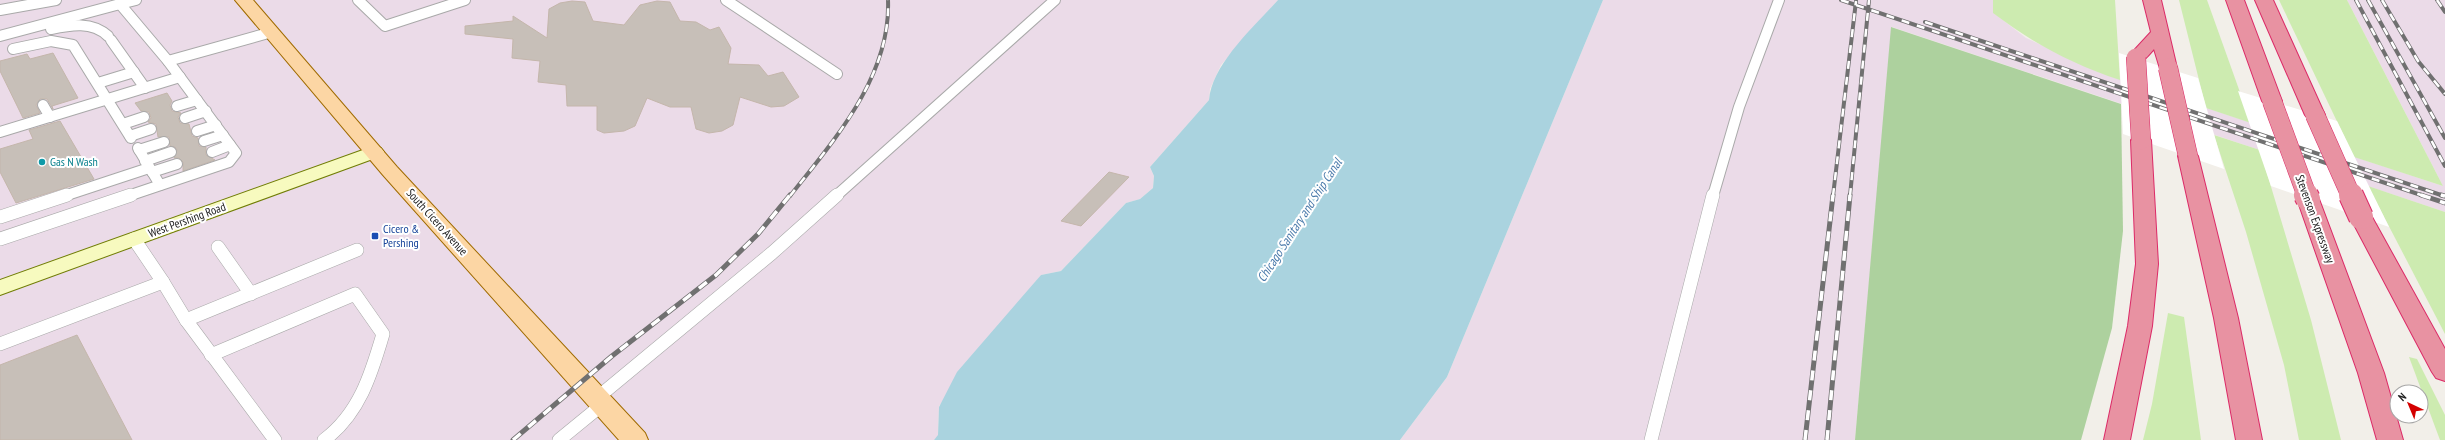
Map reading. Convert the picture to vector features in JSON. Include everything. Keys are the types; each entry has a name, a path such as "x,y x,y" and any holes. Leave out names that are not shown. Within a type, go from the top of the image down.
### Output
{"highway":[{"path":"2152,0 2161,31 2168,68 2226,318 2249,440"},
{"name":"Stevenson Expressway","path":"2235,0 2371,373 2390,440"},
{"path":"2264,0 2361,217 2445,372"},
{"path":"2117,440 2140,326 2147,264 2136,58 2161,31"}],"main road":[{"name":"South Cicero Avenue","path":"244,0 374,152 635,440"},
{"name":"West Pershing Road","path":"0,288 374,152"}],"lane":[{"path":"0,10 56,0"},
{"path":"0,36 136,0"},
{"path":"358,0 385,26 465,0"},
{"path":"726,0 837,74"},
{"path":"559,440 600,401 772,253 1055,0"},
{"path":"1651,440 1676,333 1729,142 1779,0"},
{"path":"0,239 229,162 236,153 168,61 120,4"},
{"path":"145,88 105,32 85,25 66,26 22,36 14,42 15,52 47,40 60,39 73,44 109,99 130,137 151,129"},
{"path":"168,61 272,32"},
{"path":"98,83 134,72"},
{"path":"0,132 180,77"},
{"path":"177,106 197,100"},
{"path":"43,105 50,117"},
{"path":"185,118 206,111"},
{"path":"122,124 144,117"},
{"path":"197,131 216,125"},
{"path":"204,141 223,135"},
{"path":"160,185 138,149 164,142"},
{"path":"212,152 230,146"},
{"path":"149,167 171,152"},
{"path":"0,217 149,167 177,164"},
{"path":"134,239 210,355 275,440"},
{"path":"218,247 251,294"},
{"path":"186,320 357,250"},
{"path":"0,344 163,282"},
{"path":"210,355 354,294 383,334 369,384 338,432 324,440"}],"shaded area":[{"path":"0,0 1278,0 1221,65 1210,89 1209,100 1150,167 1154,176 1153,188 1140,199 1126,203 1061,271 1041,275 939,406 938,436 934,440 0,440"},
{"path":"1603,0 1993,0 1994,13 2026,38 2110,76 2443,186 2347,0 2445,0 2445,212 1892,27 1855,440 1400,440 1447,377"}],"green space":[{"path":"1993,0 2115,0 2120,80 2070,60 2023,34 1993,13"},
{"path":"2179,0 2207,0 2251,123 2206,108"},
{"path":"2279,0 2347,0 2443,186 2354,157"},
{"path":"1891,27 2121,104 2123,231 2112,328 2081,440 1855,440"},
{"path":"2214,135 2260,150 2311,320 2341,440 2299,440 2284,365 2246,232"},
{"path":"2368,186 2445,212 2445,334"},
{"path":"2168,313 2184,317 2201,440 2143,440 2152,404"},
{"path":"2409,357 2417,359 2445,415 2445,440 2440,440 2429,411 2429,384 2419,384"}],"water":[{"name":"Chicago Sanitary and Ship Canal","path":"1278,0 1603,0 1447,377 1400,440 934,440 938,435 939,407 957,372 1041,275 1061,271 1126,203 1140,199 1153,188 1154,176 1150,167 1209,100 1212,86 1226,60 1246,34"}],"pier":[{"path":"2119,53 2198,78 2224,169 2123,134"},
{"path":"2238,91 2337,121 2389,227 2271,186"}],"building":[{"path":"572,1 585,2 593,21 624,25 640,5 657,1 670,2 680,21 696,22 710,30 719,27 731,48 728,64 759,65 768,76 783,72 799,97 784,106 771,107 740,97 733,125 722,131 709,133 696,129 691,107 670,107 647,98 635,126 624,131 604,133 597,130 597,106 567,106 566,85 538,82 540,61 512,58 513,39 465,34 465,26 513,21 513,16 547,38 549,9 560,3"},
{"path":"53,53 78,98 52,106 53,109 47,99 40,99 36,105 40,113 23,118 0,71 0,61 27,54 30,59"},
{"path":"167,93 172,101 170,105 172,111 181,113 178,117 180,123 189,124 192,136 198,138 199,146 206,147 206,155 215,160 183,171 183,162 179,158 174,158 177,150 175,147 170,146 169,137 158,137 156,124 148,122 151,118 149,112 141,111 135,103"},
{"name":"Gas N Wash","path":"60,121 94,179 16,203 0,172 0,149 33,139 29,130"},
{"path":"1109,172 1129,177 1081,226 1061,221"},
{"path":"77,335 132,440 0,440 0,365"}],"railway":[{"path":"790,196 842,129 870,80 880,55 886,28 888,0"},
{"path":"1841,0 1856,5"},
{"path":"1868,9 1869,0"},
{"path":"2356,0 2445,166"},
{"path":"2368,0 2445,138"},
{"path":"2382,0 2418,61 2445,94"},
{"path":"2437,0 2445,12"},
{"path":"1833,196 1856,5"},
{"path":"1856,5 1868,9"},
{"path":"1850,196 1868,9"},
{"path":"1868,9 2424,196"},
{"path":"1925,22 2441,195"},
{"path":"513,440 612,356 716,275 758,234 790,195"},
{"path":"1805,440 1833,195"},
{"path":"1827,440 1850,195"},
{"path":"2441,195 2445,196"},
{"path":"2424,196 2445,203"}],"place":[{"name":"Gas N Wash","path":"42,162"},
{"name":"Cicero & Pershing","path":"375,236"}]}
